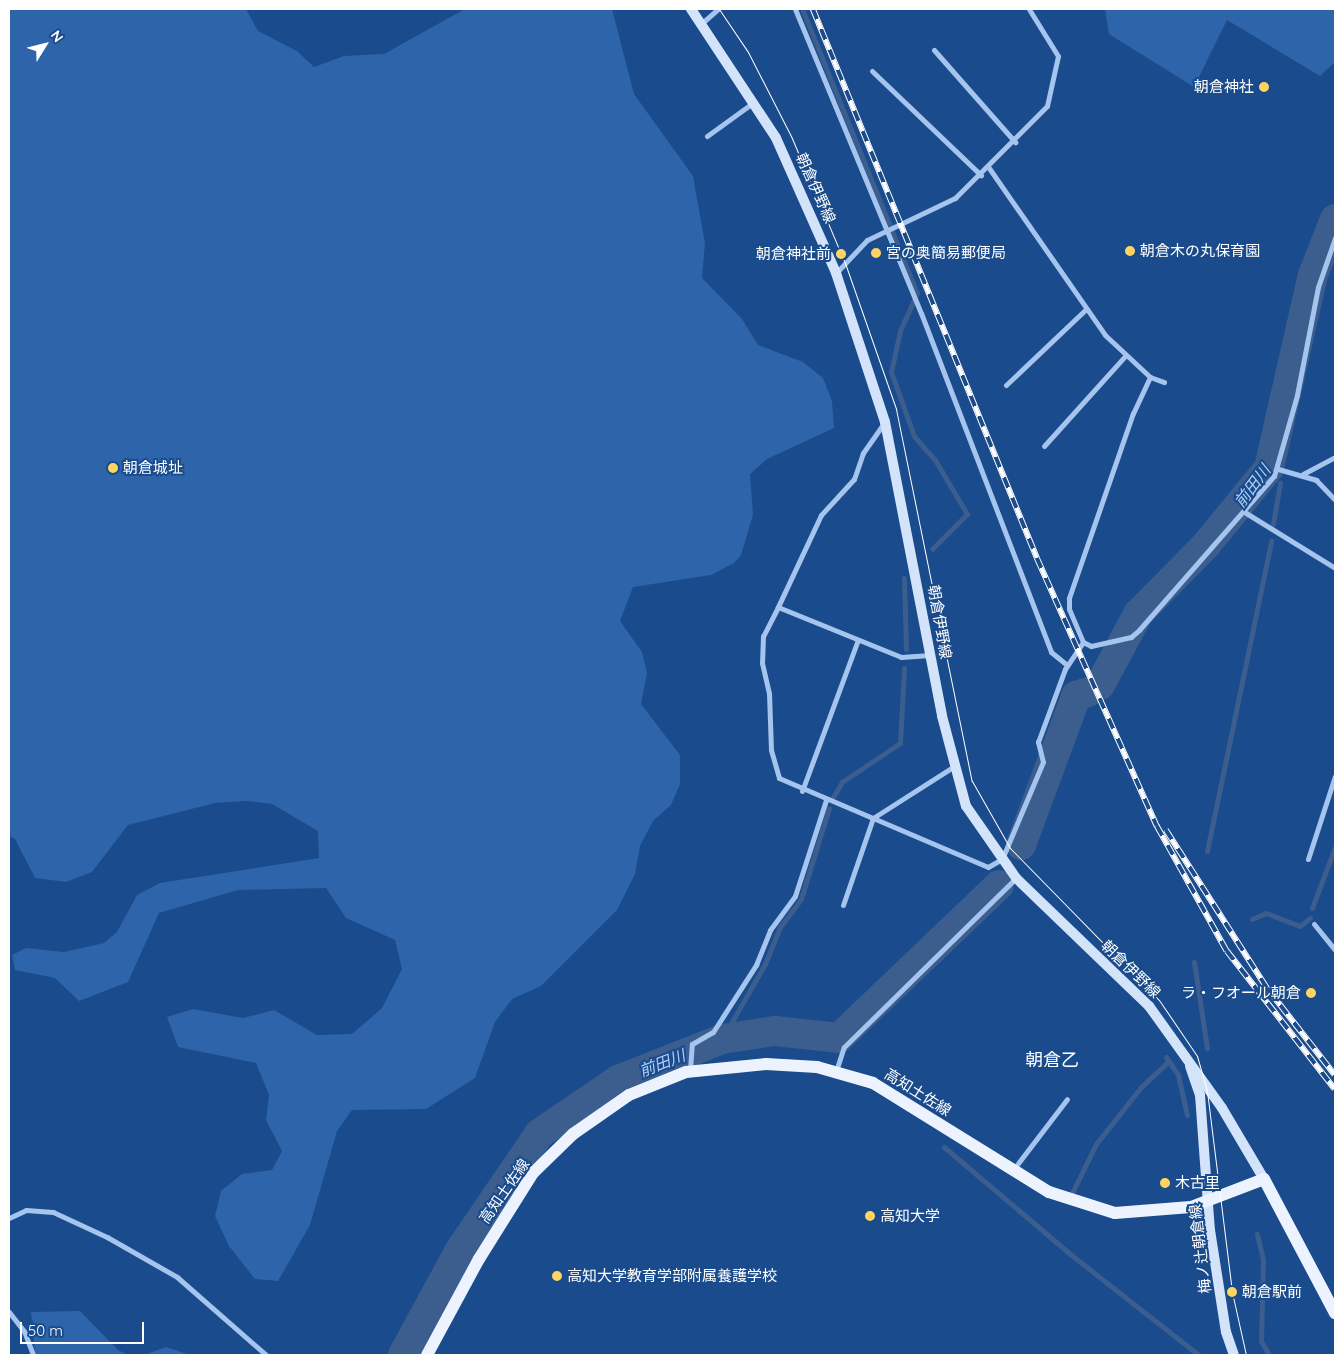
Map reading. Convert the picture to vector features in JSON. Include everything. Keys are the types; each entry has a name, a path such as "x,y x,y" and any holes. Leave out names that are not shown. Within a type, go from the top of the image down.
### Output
{"main road":[{"name":"朝倉伊野線","path":"690,9 702,23 755,102 802,189 836,273 885,422 953,767 966,806 1016,878 1149,1006 1184,1050 1264,1179"},
{"name":"梅ノ辻朝倉線","path":"1184,1050 1200,1094 1209,1203 1226,1332 1234,1355"},
{"name":"高知土佐線","path":"427,1355 479,1259 533,1173 596,1115 629,1095 690,1066 766,1064 835,1071 873,1083 1049,1192 1115,1213 1151,1213 1209,1203 1264,1179"},
{"path":"1264,1179 1335,1313"}],"street":[{"path":"702,23 718,9"},
{"path":"795,9 925,322 1051,652 1068,665"},
{"path":"836,273 867,240 955,198 1015,142 1047,106 1058,62 1055,48 1029,9"},
{"path":"934,50 1015,142"},
{"path":"872,71 981,175"},
{"path":"707,136 755,102"},
{"path":"988,168 1086,309 1125,356 1150,377 1164,382"},
{"path":"1150,377 1069,598 1069,609 1083,642 1091,646 1130,637 1246,513 1278,469 1318,287 1335,238"},
{"path":"1006,385 1086,309"},
{"path":"1044,446 1125,356"},
{"path":"885,422 863,453 854,479 821,514 763,636 771,750 779,778 802,791 873,818 988,867 1002,860 1043,762 1038,742 1068,665 1083,642"},
{"path":"1304,474 1335,457"},
{"path":"1278,469 1304,474 1316,480 1335,500"},
{"path":"1246,513 1335,568"},
{"path":"778,607 901,657 930,655"},
{"path":"802,791 858,640"},
{"path":"843,905 873,818 953,767"},
{"path":"1308,859 1335,776"},
{"path":"690,1066 690,1049 714,1032 756,965 770,930 795,896 826,800"},
{"path":"835,1071 844,1047 1016,878"},
{"path":"1314,924 1335,950"},
{"path":"1013,1171 1067,1099"},
{"path":"9,1218 26,1210 53,1212 107,1237 178,1277 266,1355"},
{"path":"9,1312 24,1331 33,1355"}],"shaded area":[{"path":"9,9 246,9 258,31 297,51 314,67 344,56 384,54 465,9 612,9 634,94 693,176 705,243 702,278 742,319 758,345 803,362 823,378 832,401 834,428 767,459 750,474 753,515 741,555 734,563 711,575 633,587 620,621 642,652 647,673 641,704 680,755 680,784 671,805 653,821 640,846 635,874 617,910 541,986 512,999 495,1022 475,1078 426,1109 352,1110 337,1131 310,1225 278,1281 255,1279 229,1246 215,1216 221,1191 242,1174 272,1170 282,1151 266,1120 269,1095 256,1063 178,1047 167,1017 193,1009 243,1018 274,1010 317,1035 352,1034 382,1008 402,969 395,940 346,918 326,888 238,890 159,913 128,982 79,1001 55,978 15,970 12,955 26,948 64,952 104,943 117,932 137,895 160,883 319,858 318,831 272,804 247,801 215,803 128,825 92,872 66,882 35,878 15,839 9,836"},
{"path":"1105,9 1335,9 1335,62 1320,76 1227,20 1194,87 1109,34"},
{"path":"80,1311 118,1350 128,1355 35,1355 31,1312"},
{"path":"166,1347 190,1355 144,1355"}],"waterway":[{"path":"803,11 917,293 900,331 891,372 914,436 935,460 967,514 932,549"},
{"name":"前田川","path":"1100,685 1138,614 1206,545 1269,468 1313,275 1335,219"},
{"path":"1273,524 1280,483"},
{"path":"1207,851 1271,541"},
{"path":"904,578 906,649"},
{"path":"832,799 842,782 900,743 904,668"},
{"name":"前田川","path":"1021,845 1076,696 1088,692"},
{"path":"722,1039 765,964 780,927 801,899 829,808"},
{"path":"1312,908 1335,847"},
{"name":"前田川","path":"403,1355 460,1250 539,1134 618,1080 722,1039 775,1031 839,1038 999,885"},
{"path":"1252,919 1266,913 1300,926 1310,918"},
{"path":"1194,962 1207,1048"},
{"path":"1166,1057 1178,1075 1187,1115"},
{"path":"1072,1193 1096,1144 1141,1087 1169,1061"},
{"path":"944,1147 1070,1254 1199,1355"},
{"path":"1257,1234 1263,1260 1261,1341 1269,1355"}],"tram line":[{"path":"719,9 748,52 791,136 845,263 896,409 972,781 1010,848 1159,1000 1197,1056 1207,1091 1232,1292 1246,1355"}],"railway":[{"path":"813,9 1037,558 1157,826 1227,951 1335,1089"},
{"path":"1166,830 1267,988 1335,1075"}],"place":[{"name":"朝倉神社","path":"1264,87"},
{"name":"朝倉木の丸保育園","path":"1130,251"},
{"name":"宮の奥簡易郵便局","path":"876,253"},
{"name":"朝倉神社前","path":"841,254"},
{"name":"朝倉城址","path":"113,468"},
{"name":"ラ・フオール朝倉","path":"1311,993"},
{"name":"木古里","path":"1165,1183"},
{"name":"高知大学","path":"870,1216"},
{"name":"高知大学教育学部附属養護学校","path":"557,1276"},
{"name":"朝倉駅前","path":"1232,1292"}],"district":[{"name":"朝倉乙","path":"1052,1060"}]}
